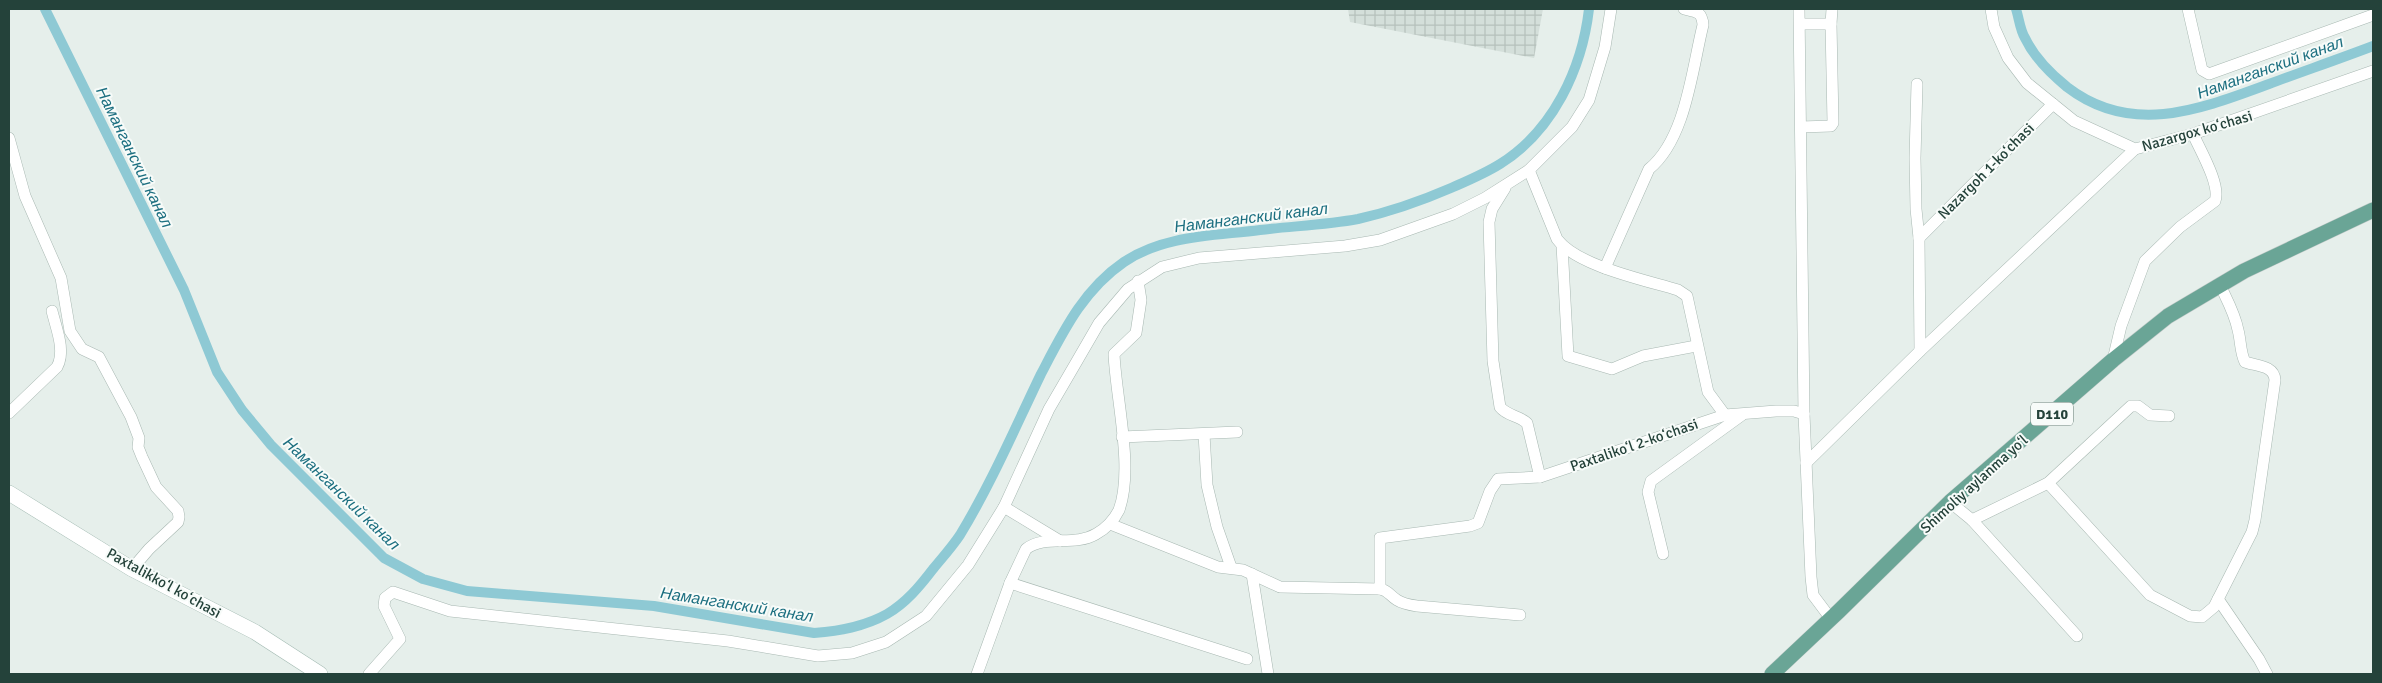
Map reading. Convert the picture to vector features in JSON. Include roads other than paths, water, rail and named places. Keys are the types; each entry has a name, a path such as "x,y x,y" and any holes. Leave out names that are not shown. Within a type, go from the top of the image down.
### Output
{"main road":[{"name":"Shimoliy aylanma yoʻl","path":"1772,674 1950,502 2113,360 2168,316 2220,285 2286,250 2373,210"}],"street":[{"path":"369,674 400,639 384,606 385,598 393,592 450,611 728,641 818,656 852,654 886,642 926,616 968,565 1004,507 1049,410 1076,361 1100,323 1128,289 1162,267 1199,258 1345,246 1380,240 1452,214 1507,184 1529,170 1572,127 1589,100 1605,47 1611,9"},
{"path":"1605,268 1649,169 1656,163 1679,124 1702,25 1702,16 1697,11 1684,9"},
{"path":"1799,9 1806,464 1813,595 1831,619"},
{"path":"1801,127 1831,126 1833,123 1832,9"},
{"name":"Nazargox koʻchasi","path":"1991,9 1994,27 2008,58 2027,83 2074,121 2135,149 2193,134 2373,71"},
{"path":"2188,9 2202,70 2209,74 2373,15"},
{"path":"1800,24 1831,24"},
{"name":"Nazargoh 1-koʻchasi","path":"1917,84 1916,184 1919,238 1920,351"},
{"name":"Nazargoh 1-koʻchasi","path":"1919,238 2053,104"},
{"path":"2113,360 2121,326 2145,261 2180,227 2216,200 2218,195 2215,183 2193,134"},
{"path":"9,138 25,196 61,278 70,331 82,349 100,357 131,417 139,438 138,447 156,488 178,512 178,522 149,549 132,569"},
{"path":"1806,464 1920,351 2135,149"},
{"path":"1529,170 1557,239 1562,245 1605,268 1678,290 1686,296 1690,306 1696,346 1708,392 1725,415"},
{"path":"1507,184 1492,209 1490,222 1493,361 1500,407 1505,413 1520,418 1526,423 1540,477"},
{"path":"1562,245 1568,356 1612,369 1643,356 1696,346"},
{"path":"982,673 1010,584 1026,549 1038,543 1079,540 1094,535 1110,524 1118,511 1124,486 1122,437 1114,354 1136,333 1141,300 1138,281"},
{"path":"2048,483 2150,595 2190,616 2202,617 2208,614 2246,546 2255,520 2274,383 2272,371 2245,362 2232,310 2220,285"},
{"path":"9,413 60,362 60,347 52,311"},
{"path":"1972,520 2048,483 2131,406 2138,406 2150,415 2169,416"},
{"name":"Paxtalikoʻl 2-koʻchasi","path":"1380,589 1379,540 1382,537 1478,524 1490,491 1498,479 1540,477 1725,415 1776,411 1794,411 1804,414"},
{"path":"1663,554 1648,492 1651,480 1742,414"},
{"path":"1122,437 1238,432"},
{"path":"1200,434 1207,485 1217,527 1231,567"},
{"name":"Paxtalikkoʻl koʻchasi","path":"9,493 132,569 255,632 320,674"},
{"path":"1950,502 1972,520 2077,636"},
{"path":"1004,507 1061,541"},
{"path":"1110,524 1218,567 1231,567 1280,587 1380,589 1386,590 1394,599 1403,604 1520,615"},
{"path":"1252,574 1268,674"},
{"path":"1010,584 1248,659"},
{"path":"2218,599 2259,659 2267,674"}],"waterway":[{"name":"Наманганский канал","path":"45,9 184,290 217,372 242,410 271,445 384,558 423,579 467,591 654,606 814,633 851,628 887,614 900,605 923,582 957,539 971,516 1066,327 1097,285 1110,273 1139,253 1156,246 1190,238 1358,219 1417,202 1488,171 1519,150 1550,116 1562,97 1580,54 1589,9"},
{"name":"Наманганский канал","path":"2016,9 2022,31 2033,52 2043,65 2061,82 2092,102 2116,111 2142,115 2167,114 2218,102 2373,46"}]}
